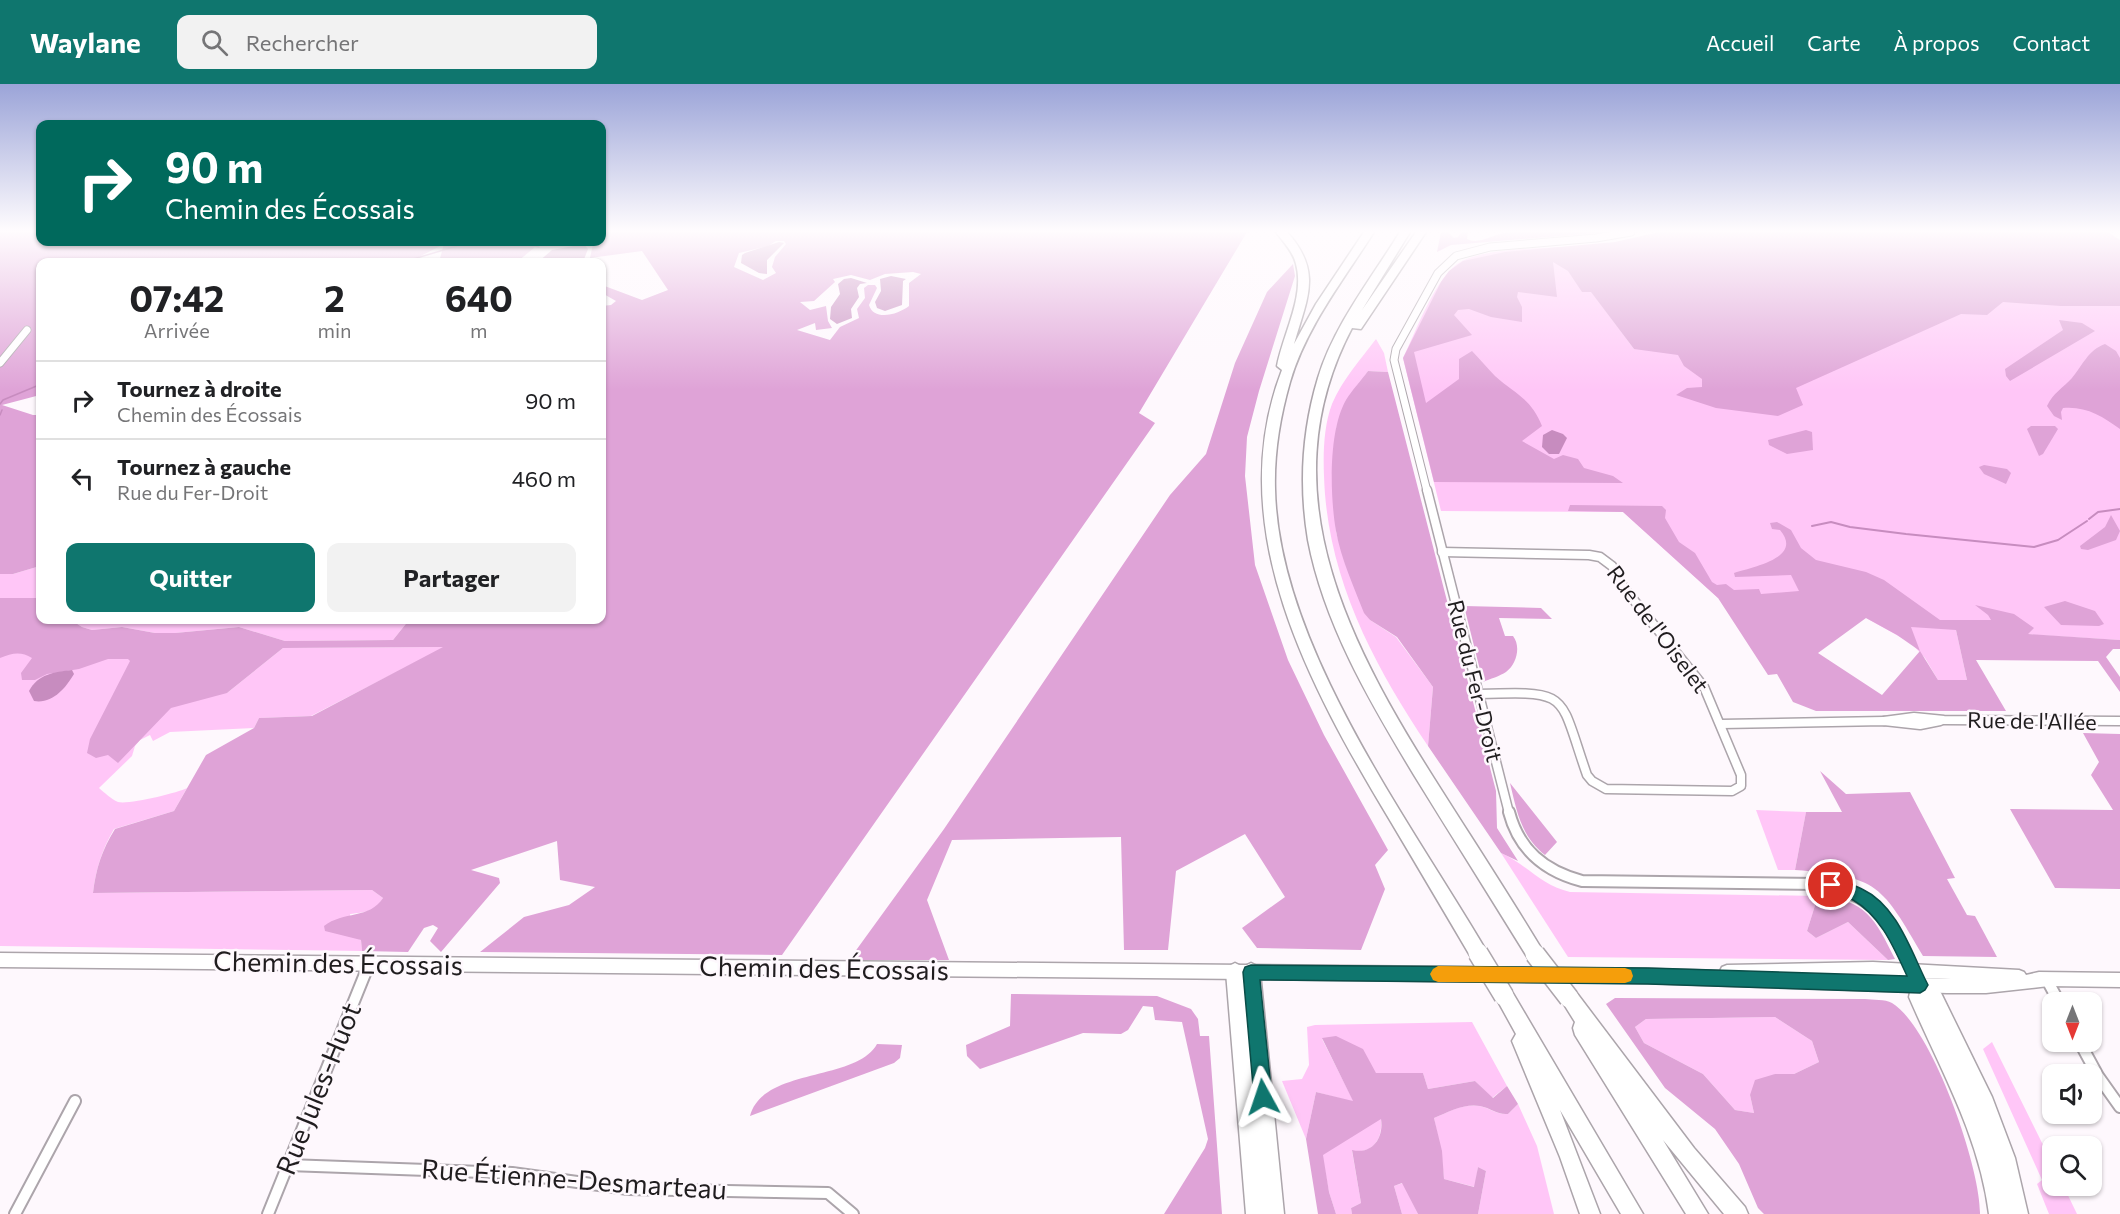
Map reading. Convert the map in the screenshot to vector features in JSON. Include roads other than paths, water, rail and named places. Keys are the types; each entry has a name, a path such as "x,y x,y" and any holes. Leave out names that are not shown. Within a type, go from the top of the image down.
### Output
{"highway":[{"path":"1304,285 1285,352 1269,458 1270,509 1279,564 1296,623 1332,706 1633,1214"},
{"path":"1278,399 1291,361 1304,334 1335,285"},
{"path":"1373,285 1347,327 1330,362 1313,420 1308,467 1312,523 1330,597 1354,656 1380,706 1535,954 1566,998 1692,1160 1738,1214"},
{"path":"1330,362 1386,285"},
{"path":"1243,972 1256,1214"},
{"path":"1243,972 1274,1214"},
{"path":"1917,979 1918,997 1983,1143 1996,1189 1999,1214"},
{"path":"1917,979 1933,997 1995,1129 2009,1169 2018,1214"},
{"path":"1504,996 1570,1156 1590,1214"},
{"path":"1566,998 1698,1214"}],"main road":[{"name":"Chemin des Écossais","path":"0,960 1917,979 1986,986 2047,980 2120,980"}],"street":[{"name":"Rue du Fer-Droit","path":"1431,285 1397,344 1394,360 1515,832 1527,850 1546,867 1569,878 1591,882 1816,884 1841,887 1863,898 1882,914 1896,935 1917,979"},
{"path":"0,363 27,330"},
{"name":"Rue de l'Oiselet","path":"1443,552 1589,555 1604,559 1612,566 1629,594 1696,676 1710,698 1741,776 1741,786 1726,791 1606,789 1598,786 1587,775 1567,712 1556,698 1543,694 1478,694"},
{"name":"Rue de l'Allée","path":"1721,724 1884,721 1920,726 1944,720 2120,722"},
{"name":"Rue Jules-Huot","path":"268,1214 369,964"},
{"path":"2047,980 2054,992"},
{"path":"2085,1052 2098,1076 2120,1107"},
{"path":"15,1214 75,1101"},
{"name":"Rue Étienne-Desmarteau","path":"288,1165 512,1173 628,1189 828,1193 853,1214"}],"waterway":[{"path":"0,404 3,400 36,386"},
{"path":"0,415 2,410"},
{"path":"2089,519 2098,512 2120,509"},
{"path":"1812,526 1831,522 1850,527 1906,534 2034,547 2058,540 2087,521"}]}
